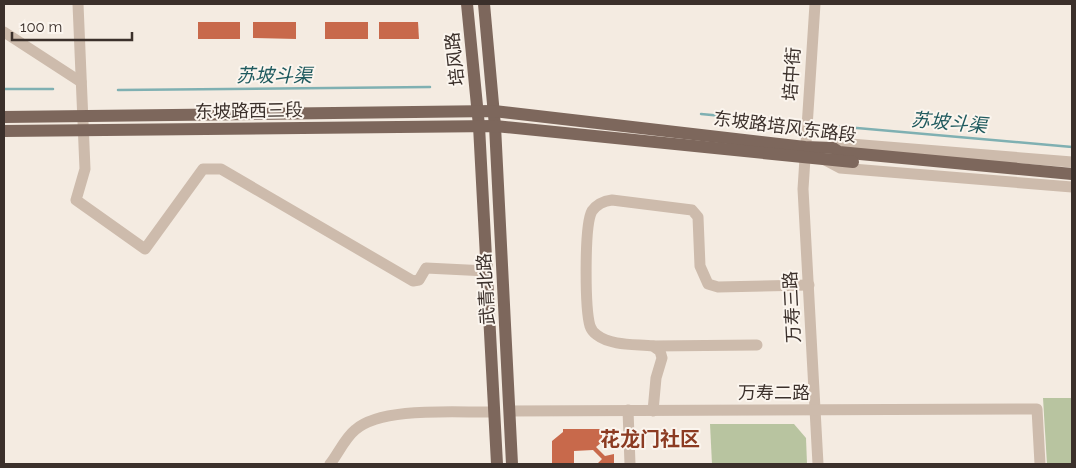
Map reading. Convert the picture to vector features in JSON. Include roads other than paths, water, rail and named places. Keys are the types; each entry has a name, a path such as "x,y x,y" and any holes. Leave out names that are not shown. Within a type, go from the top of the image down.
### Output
{"main road":[{"name":"培风路","path":"467,4 478,111"},
{"name":"培风路","path":"484,4 494,111"},
{"name":"武青北路","path":"478,111 497,464"},
{"name":"东坡路西三段","path":"4,117 494,111"},
{"name":"武青北路","path":"494,111 512,464"},
{"name":"东坡路培风东路段","path":"494,111 805,152 821,159 1072,181"},
{"name":"东坡路西三段","path":"4,131 495,126"},
{"name":"东坡路培风东路段","path":"495,126 805,152 833,148 839,152 1072,174"}],"street":[{"path":"78,4 85,170 76,200 145,249 203,169 222,169 413,281 419,280 426,268 487,271"},
{"name":"培中街","path":"805,152 815,4"},
{"path":"4,32 82,82"},
{"path":"833,148 838,143 874,145 1072,162"},
{"name":"万寿三路","path":"805,152 804,189 818,464"},
{"path":"821,159 840,168 1072,187"},
{"path":"756,345 653,346 602,339 595,334 590,327 588,303 587,226 592,210 602,202 612,200 692,210 698,217 700,266 708,284 718,287 809,285"},
{"path":"653,346 660,351 662,358 656,378 653,410"},
{"name":"万寿二路","path":"510,411 815,411 1037,408 1040,464"},
{"path":"628,410 630,464"},
{"path":"330,464 355,430 376,418 402,414 494,412"}],"waterway":[{"name":"苏坡斗渠","path":"118,90 430,87"},
{"name":"苏坡斗渠","path":"4,89 53,89"},
{"name":"苏坡斗渠","path":"701,114 776,121"},
{"name":"苏坡斗渠","path":"823,125 1072,147"}],"district":[{"name":"花龙门社区","path":"650,439"}]}
